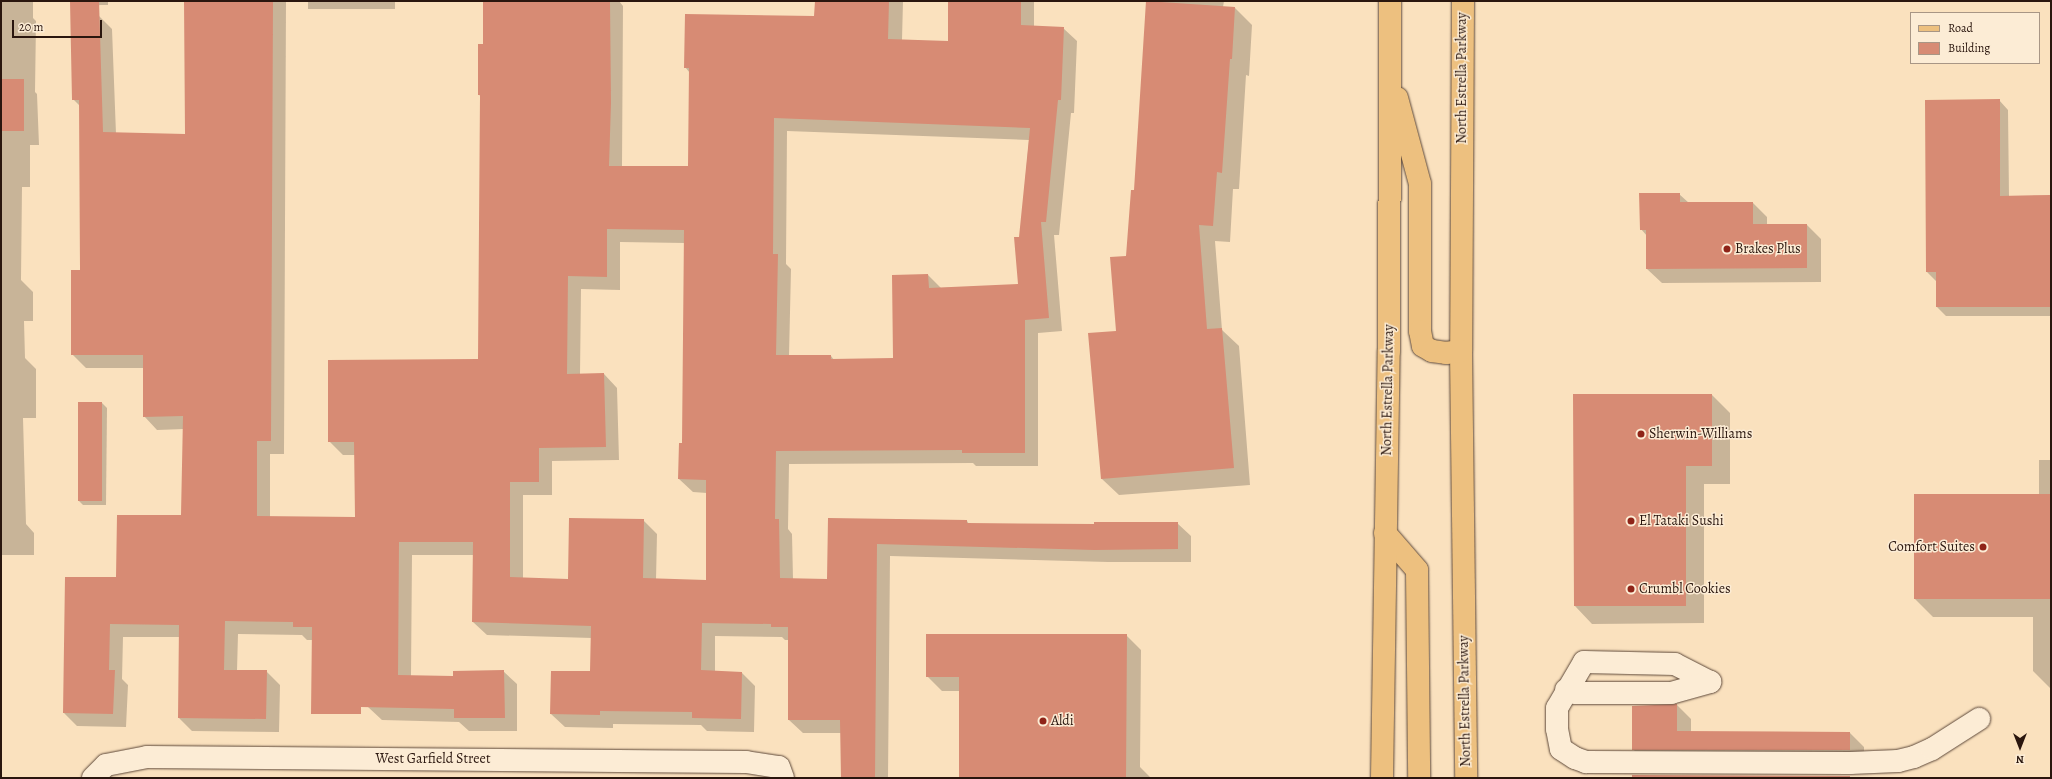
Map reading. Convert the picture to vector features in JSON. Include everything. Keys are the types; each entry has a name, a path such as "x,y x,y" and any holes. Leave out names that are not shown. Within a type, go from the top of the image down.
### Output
{"main road":[{"name":"North Estrella Parkway","path":"1382,778 1385,533 1390,351 1390,1"},
{"name":"North Estrella Parkway","path":"1463,1 1461,351 1466,778"},
{"path":"1390,68 1420,184 1420,331 1423,346 1432,351 1446,353 1461,351"},
{"path":"1385,533 1417,570 1419,778"}],"street":[{"path":"1566,690 1576,693 1671,693 1710,682 1675,664 1584,662 1566,690 1557,708 1557,729 1562,749 1575,758 1586,762 1850,763 1898,761 1914,757 1932,749 1979,719"},
{"name":"West Garfield Street","path":"93,778 106,765 147,757 746,762 781,772"}],"building":[{"path":"70,1 99,1 103,132 185,134 184,1 273,1 271,441 257,441 257,516 355,517 354,442 328,442 328,360 478,359 480,95 478,95 478,44 483,44 483,1 610,1 611,103 609,166 688,166 689,68 684,68 685,14 814,16 815,1 889,1 888,39 948,41 948,1 1021,1 1021,25 1064,27 1061,100 1058,100 1046,222 1041,222 1049,318 1025,320 1025,453 962,453 962,450 776,451 775,519 779,519 780,578 827,579 828,518 967,520 967,523 1094,524 1094,522 1178,522 1178,549 1094,550 877,544 875,778 841,778 840,720 788,720 788,627 771,627 771,624 702,623 701,670 742,672 741,719 692,718 692,712 600,711 600,715 550,714 551,671 590,671 591,626 472,622 473,542 399,542 398,675 453,676 453,671 504,670 505,718 454,718 454,709 361,707 361,714 311,714 312,627 293,627 293,622 225,621 224,670 267,670 266,719 178,718 179,625 110,624 109,670 115,670 113,714 63,713 65,577 116,577 117,515 181,515 183,416 143,417 143,355 71,355 71,270 80,270 79,100 72,100","holes":["774,118 1030,128 1019,237 1014,237 1018,284 929,288 928,274 892,275 893,358 831,359 831,355 776,355 778,254 773,254","607,229 684,230 682,443 679,443 678,479 706,480 706,580 643,578 644,519 569,518 568,579 510,577 510,482 539,482 539,448 606,447 604,373 567,374 568,276 607,277"]},
{"path":"1146,1 1235,7 1222,173 1217,172 1213,226 1199,225 1207,329 1222,328 1234,468 1101,479 1088,333 1116,331 1110,257 1126,256 1131,190 1134,190"},
{"path":"1,79 24,79 24,131 1,131"},
{"path":"2000,99 2000,196 2051,195 2051,307 1936,307 1936,272 1926,272 1925,100"},
{"name":"Brakes Plus","path":"1639,193 1680,193 1680,202 1753,202 1753,224 1807,224 1807,268 1646,269 1646,230 1640,230"},
{"path":"1573,394 1712,394 1712,466 1686,466 1686,606 1574,606"},
{"path":"78,402 102,402 102,501 78,501"},
{"name":"Comfort Suites","path":"1914,494 2051,494 2051,599 1914,599"},
{"name":"Aldi","path":"926,634 1127,634 1126,778 959,778 959,677 926,677"},
{"path":"1677,704 1677,731 1850,732 1850,750 1632,750 1632,706"},
{"path":"1632,775 1850,776 1850,778 1632,778"}],"place":[{"name":"Brakes Plus","path":"1727,249"},
{"name":"Sherwin-Williams","path":"1641,434"},
{"name":"El Tataki Sushi","path":"1631,521"},
{"name":"Comfort Suites","path":"1983,547"},
{"name":"Crumbl Cookies","path":"1631,589"},
{"name":"Aldi","path":"1043,721"}]}
